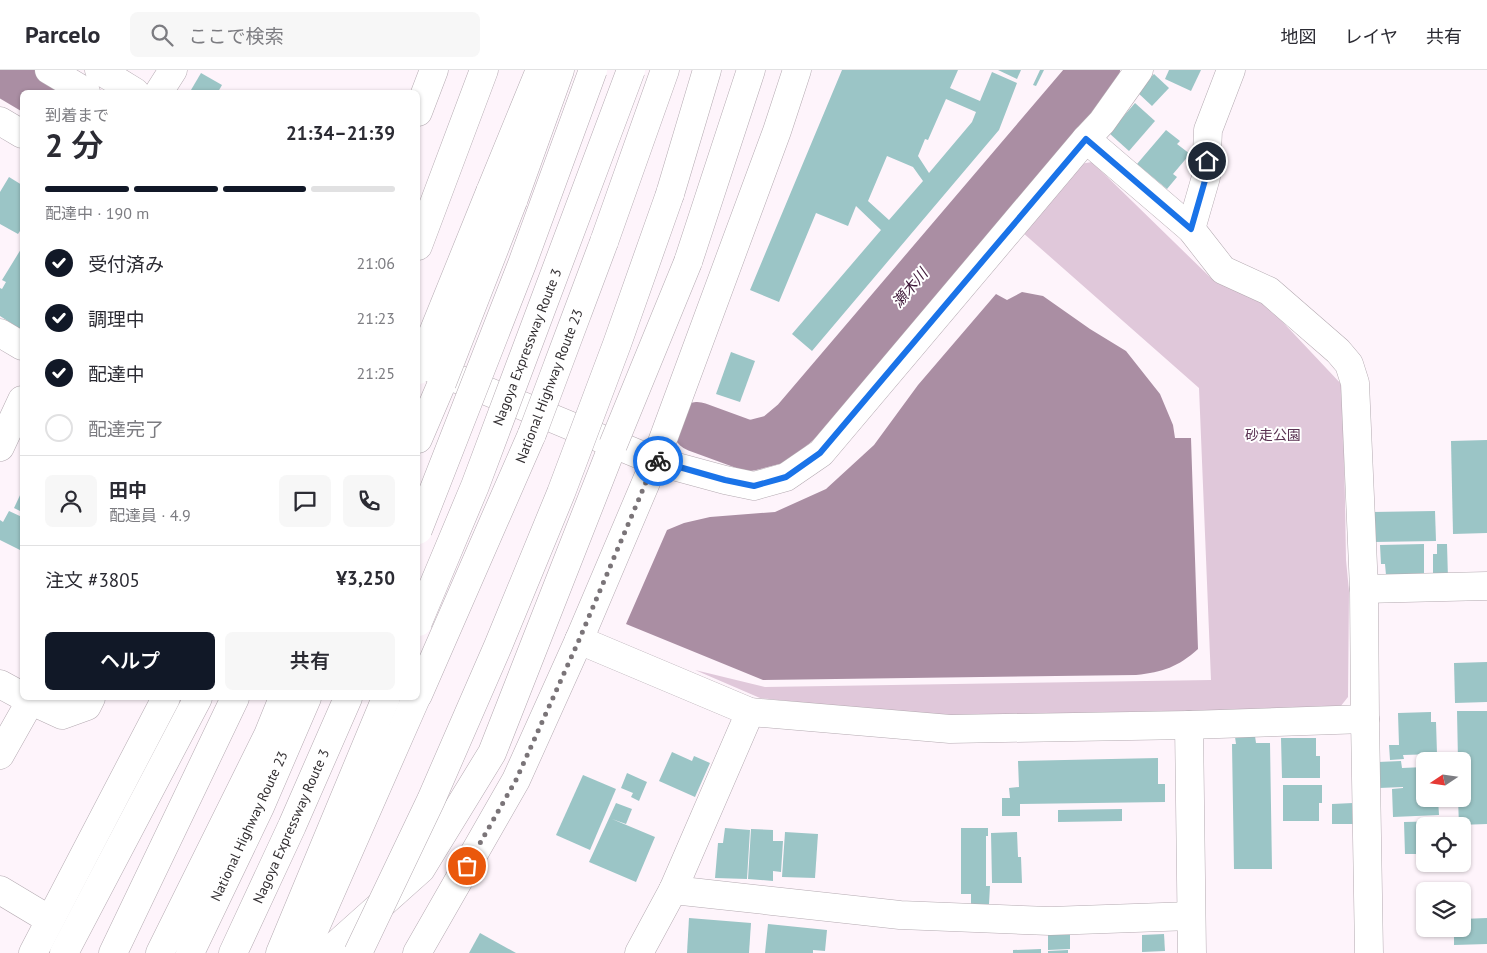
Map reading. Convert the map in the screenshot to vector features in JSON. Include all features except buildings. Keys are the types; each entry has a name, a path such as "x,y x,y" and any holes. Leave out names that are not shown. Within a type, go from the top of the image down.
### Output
{"main road":[{"path":"49,70 83,90"},
{"path":"99,70 132,90"},
{"path":"160,90 173,70"},
{"path":"420,107 434,70"},
{"path":"420,241 484,70"},
{"path":"420,434 442,383 502,197 540,70"},
{"path":"420,366 502,197 560,70"},
{"path":"420,525 522,264 593,70"},
{"name":"Nagoya Expressway Route 3","path":"420,617 475,486 631,70"},
{"name":"National Highway Route 23","path":"420,689 532,434 604,242 665,70"},
{"path":"358,953 431,800 561,493 670,194 706,70"},
{"path":"327,953 421,869 492,754 613,445 688,262 751,70"},
{"path":"417,953 516,780 579,640 655,461 777,131 797,70"},
{"path":"420,364 655,461 754,486 786,477 820,453 1102,122 1139,70"},
{"path":"1191,229 1206,177 1208,130 1231,70"},
{"path":"0,121 20,133"},
{"path":"1086,139 1191,229 1223,270 1270,291 1338,351 1349,364 1355,383 1364,589 1364,719 1369,953"},
{"path":"0,333 20,345"},
{"path":"0,447 20,404"},
{"path":"1364,589 1487,586"},
{"path":"579,640 750,712 950,729 1189,725 1364,719"},
{"path":"0,684 20,695"},
{"path":"0,756 25,700"},
{"path":"30,700 62,715 87,706 91,700"},
{"path":"34,953 165,700"},
{"path":"64,953 197,700"},
{"path":"113,953 233,700"},
{"path":"160,953 268,735 282,700"},
{"name":"National Highway Route 23","path":"190,953 260,807 306,700"},
{"name":"Nagoya Expressway Route 3","path":"233,953 292,826 347,700"},
{"path":"280,953 385,700"},
{"name":"National Highway Route 23","path":"304,953 415,700"},
{"path":"639,953 673,890 750,712"},
{"path":"1189,725 1192,953"},
{"path":"0,890 50,920"},
{"path":"673,890 909,915 1050,921 1191,916"}],"green space":[{"name":"砂走公園","path":"1092,162 1213,280 1263,301 1343,386 1346,560 1349,591 1348,697 1340,707 950,718 760,698 695,670 765,687 1211,680 1199,388 1022,232 1080,164"}],"shaded area":[{"path":"1022,292 1043,296 1090,329 1126,351 1160,394 1173,425 1175,438 1191,438 1198,649 1191,655 1170,668 1136,675 763,680 626,624 667,530 684,523 710,517 775,512 826,489 874,445 918,385 996,294 1007,300"}],"waterway":[{"name":"瀬木川","path":"1,70 35,90"},
{"name":"瀬木川","path":"697,427 749,446 776,439 796,422 1095,70"}],"way so far":[{"path":"467,866 516,780 579,640 655,461 658,461"}],"route":[{"path":"658,461 725,480 754,486 786,477 820,453 1086,139 1191,229 1206,177 1207,161"}]}
